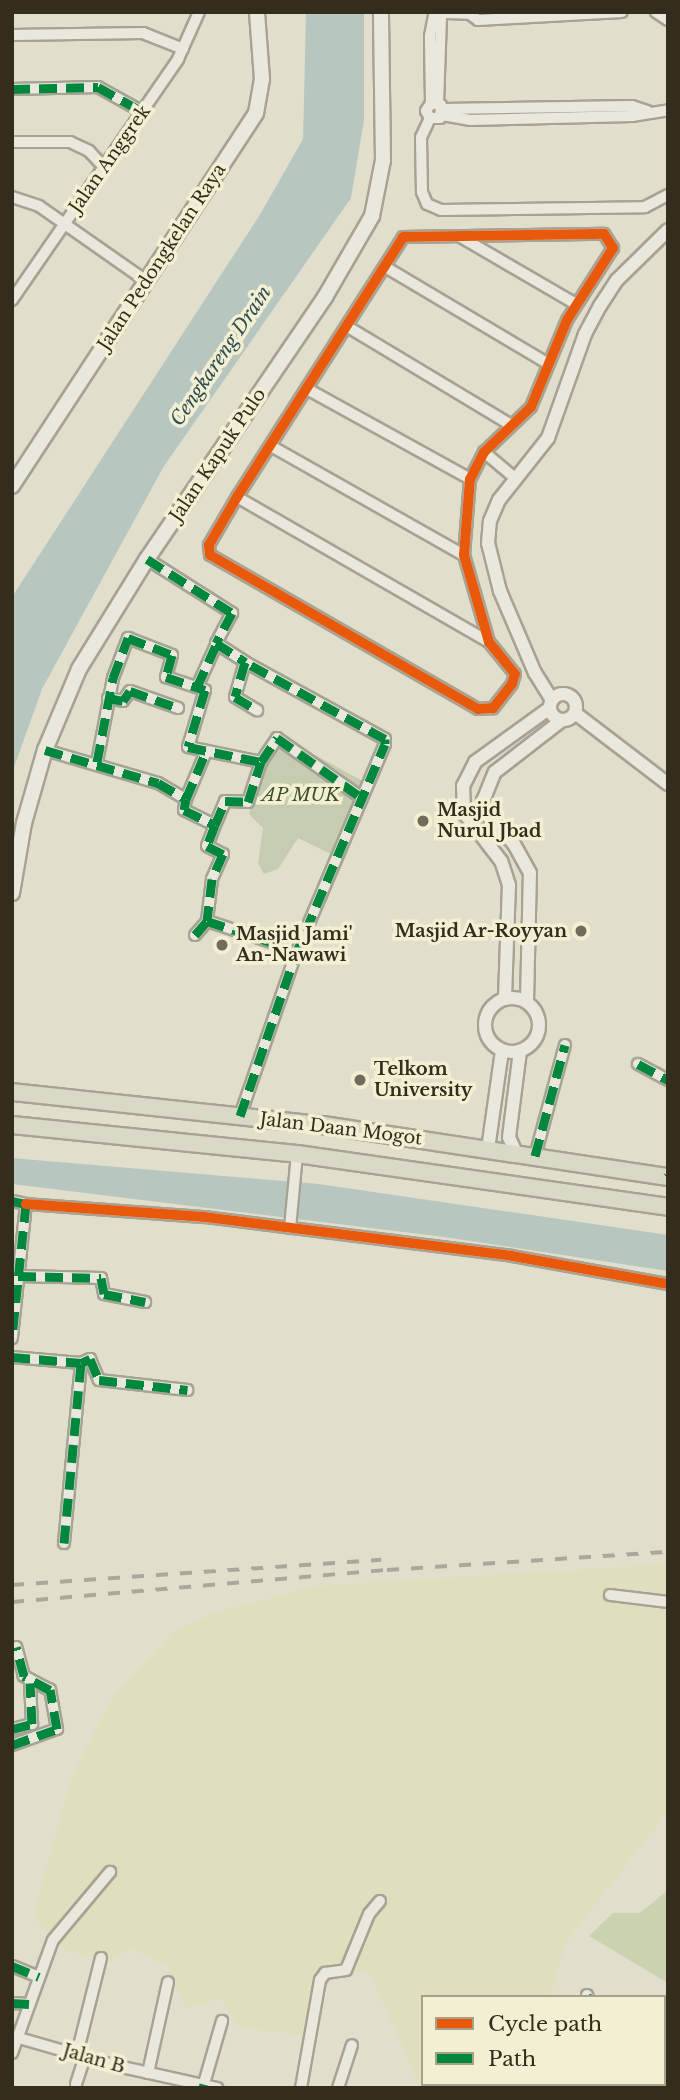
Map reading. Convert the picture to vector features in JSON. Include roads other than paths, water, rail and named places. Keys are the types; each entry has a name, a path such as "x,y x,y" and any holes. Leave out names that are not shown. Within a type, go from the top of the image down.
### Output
{"highway":[{"name":"Jalan Daan Mogot","path":"12,1092 240,1116 516,1153 665,1177"},
{"name":"Jalan Daan Mogot","path":"15,1129 297,1154 660,1206"},
{"path":"484,1179 488,1149"},
{"path":"660,1206 659,1195 665,1177"}],"main road":[{"name":"Jalan Pedongkelan Raya","path":"12,486 256,113 262,79 257,12"},
{"name":"Jalan Kapuk Pulo","path":"12,893 24,823 45,750 79,669 147,559 325,298 372,216 383,160 381,12"}],"street":[{"name":"Jalan Anggrek","path":"12,300 105,168 183,49 199,12"},
{"path":"622,12 478,20 472,13 440,14 429,47 438,107 421,137 422,192 427,204 441,210 645,207 668,195"},
{"path":"656,12 668,20"},
{"path":"12,35 143,33 183,49"},
{"path":"12,89 98,87 142,112"},
{"path":"430,118 426,111 438,107 632,106 647,111 668,110"},
{"path":"12,142 70,142 89,151 105,168"},
{"path":"12,197 39,206 146,281"},
{"path":"562,720 500,591 488,543 490,521 515,478 548,438 585,334 600,306 624,272 668,229"},
{"path":"237,497 489,642 513,668 514,679 497,704 484,710 214,559 209,545 237,497 387,268 403,237 597,233 610,237 613,248 576,304 531,407 484,452 470,479 464,555 489,642"},
{"path":"457,235 576,304"},
{"path":"387,268 549,364"},
{"path":"348,327 511,425"},
{"path":"309,390 470,479"},
{"path":"271,446 464,555"},
{"path":"484,452 515,478"},
{"path":"147,559 232,612 197,687"},
{"path":"97,762 108,698 128,638 172,655 166,677 205,691 186,744 205,754"},
{"path":"217,643 245,662 385,739 295,956 240,1116"},
{"path":"245,662 235,697 257,710"},
{"path":"108,698 123,701 130,691 178,708"},
{"path":"505,998 509,885 500,861 464,813 463,786 475,762 554,700 575,700 575,713"},
{"path":"516,1153 509,1137 520,1051 538,1033 538,1016 527,1002 530,873 514,844 487,814 483,801 495,772 575,713"},
{"path":"575,713 668,784"},
{"path":"195,935 207,921 212,878 223,854 207,846 215,825 225,801 248,802 261,762 277,738 286,741 362,798"},
{"path":"215,825 183,809 205,754 211,749 261,762"},
{"path":"45,750 97,762 158,783 186,799"},
{"path":"207,921 277,944 295,956"},
{"path":"520,1051 502,1051 489,1040 484,1023 491,1007 505,998 527,1002"},
{"path":"535,1156 565,1045"},
{"path":"488,1149 502,1051"},
{"path":"638,1064 668,1080"},
{"path":"290,1225 297,1154"},
{"path":"12,1201 26,1205 77,1205 290,1225 513,1256 668,1284"},
{"path":"12,1338 26,1205"},
{"path":"18,1276 100,1278 104,1294 145,1301"},
{"path":"12,1357 81,1363 92,1360 100,1380 187,1390"},
{"path":"64,1543 81,1363"},
{"path":"610,1595 668,1602"},
{"path":"12,1745 57,1729 50,1690 24,1676 16,1647"},
{"path":"12,1729 32,1724 30,1683"},
{"path":"12,2053 15,2036 62,1925 110,1872"},
{"path":"301,2088 320,1980 325,1973 346,1970 369,1914 380,1901"},
{"path":"76,2084 101,1958"},
{"path":"12,1966 39,1977"},
{"path":"148,2073 168,1982"},
{"path":"12,2003 29,2004"},
{"path":"203,2086 222,2021"},
{"name":"Jalan B","path":"15,2036 148,2073 217,2088"},
{"path":"338,2088 352,2045"}],"water":[{"name":"Cengkareng Drain","path":"306,12 364,12 364,120 351,198 164,466 42,689 12,773 12,597 261,213 303,139"},
{"path":"12,1158 319,1184 668,1235 668,1271 444,1237 12,1184"}],"railway":[{"path":"12,1602 387,1570 668,1552"},
{"path":"12,1585 381,1560"}],"place":[{"name":"Masjid Nurul Jbad","path":"423,821"},
{"name":"Masjid Ar-Royyan","path":"581,931"},
{"name":"Masjid Jami' An-Nawawi","path":"222,945"},
{"name":"Telkom University","path":"360,1080"}],"park label":[{"name":"AP MUK","path":"301,795"}]}
